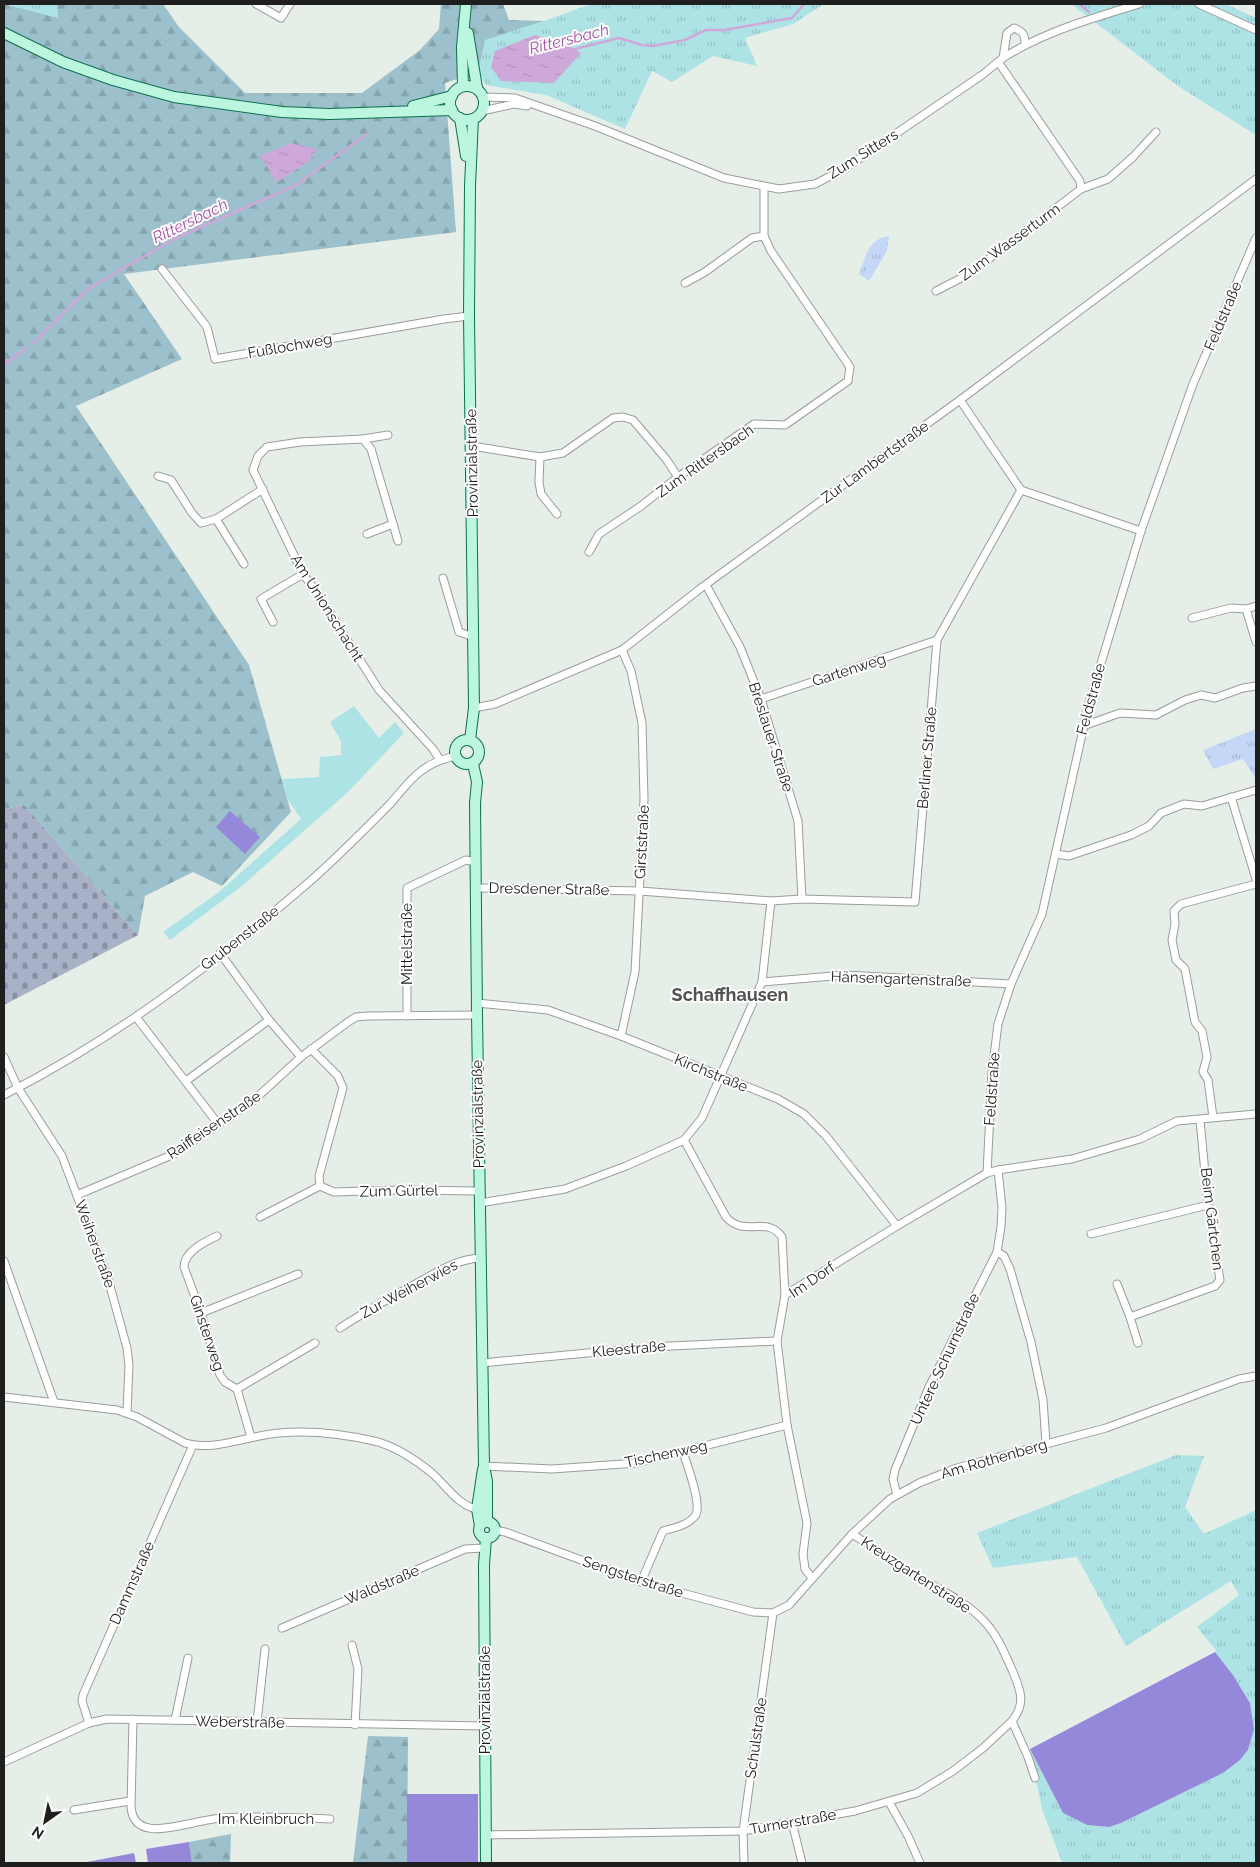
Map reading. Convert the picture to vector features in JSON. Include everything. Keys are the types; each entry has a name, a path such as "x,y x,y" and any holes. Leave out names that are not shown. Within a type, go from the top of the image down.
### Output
{"street":[{"path":"256,4 282,18 290,4"},
{"path":"462,86 462,48 466,4"},
{"name":"Zum Sitters","path":"484,98 514,98 595,126 724,178 780,189 815,184 850,165 1025,45 1088,19 1139,4"},
{"path":"1199,4 1256,30"},
{"path":"466,17 476,88 484,98 484,102 482,111 473,119 460,118 452,110 450,100 454,92 462,86 476,88"},
{"path":"1025,45 1025,36 1014,28 1007,33 1001,60 1080,181 1081,189"},
{"path":"4,32 63,62 113,80 174,97 282,112 329,114 452,110"},
{"path":"385,112 452,96"},
{"name":"Zum Sitters","path":"482,111 514,104 539,107"},
{"name":"Provinzialstraße","path":"460,118 470,186"},
{"name":"Provinzialstraße","path":"470,740 474,708 470,316 470,186 473,119"},
{"name":"Zum Wasserturm","path":"936,292 969,274 1081,189 1108,180 1133,158 1156,132"},
{"name":"Zur Lambertstraße","path":"474,708 495,704 622,650 706,585 960,400 1256,179"},
{"name":"Zum Rittersbach","path":"589,552 599,534 754,424 785,425 848,381 850,367 771,251 764,236 764,187"},
{"path":"685,283 752,238 764,236"},
{"name":"Feldstraße","path":"987,1173 992,1072 998,1024 1011,984 1042,914 1083,726 1141,531 1193,384 1256,238"},
{"name":"Fußlochweg","path":"162,269 207,327 215,359 444,318 470,316"},
{"path":"960,400 1020,490 1141,531"},
{"path":"472,446 540,457 563,453 613,418 623,417 633,420 666,459 678,477"},
{"name":"Am Unionschacht","path":"388,435 362,439 300,442 267,447 258,456 253,470 303,574 379,690 433,749 440,760"},
{"path":"362,439 371,449 398,541"},
{"path":"540,457 539,482 541,494 557,514"},
{"path":"158,476 171,480 192,513 201,523 216,518 263,489"},
{"name":"Berliner Straße","path":"770,901 802,899 916,902 937,640 1020,490"},
{"path":"216,518 244,564"},
{"path":"367,534 393,524"},
{"path":"273,622 261,599 303,574"},
{"path":"443,578 459,632 474,637"},
{"name":"Breslauer Straße","path":"706,585 740,647 761,699 798,821 802,899"},
{"path":"1192,618 1231,608 1246,609 1256,606"},
{"path":"1246,609 1256,642"},
{"name":"Gartenweg","path":"761,699 937,640"},
{"name":"Girststraße","path":"622,650 631,670 642,723 644,799 635,972 622,1036"},
{"path":"1083,726 1120,713 1156,715 1185,700 1201,695 1215,698 1243,688 1256,686"},
{"path":"470,740 477,744 480,751 478,759 473,764 464,764 457,760 455,752 458,744 470,740"},
{"name":"Grubenstraße","path":"4,1095 136,1017 308,883 422,770 440,760 455,756"},
{"name":"Provinzialstraße","path":"473,764 477,782 475,803 476,1003 484,1466 487,1481 487,1526 480,1533 485,1543 486,1863"},
{"path":"1056,854 1069,856 1130,835 1149,826 1161,813 1184,804 1202,806 1256,790"},
{"path":"1231,797 1256,880"},
{"name":"Mittelstraße","path":"408,1016 407,888 466,860 476,862"},
{"path":"1214,1117 1208,1080 1203,1072 1207,1057 1202,1031 1195,1022 1185,969 1176,960 1172,940 1175,924 1174,911 1181,904 1256,884"},
{"name":"Dresdener Straße","path":"476,888 640,891 770,901"},
{"path":"480,1204 565,1189 626,1166 684,1140 702,1118 762,982 770,901"},
{"path":"220,953 269,1020 301,1057"},
{"name":"Hänsengartenstraße","path":"762,982 845,975 1011,984"},
{"name":"Kirchstraße","path":"476,1003 548,1010 622,1036 778,1100 804,1114 826,1136 897,1226"},
{"path":"408,1016 477,1015"},
{"name":"Raiffeisenstraße","path":"77,1195 174,1154 254,1101 301,1057 348,1022 361,1016 408,1016"},
{"path":"136,1017 219,1125"},
{"path":"186,1081 269,1020"},
{"path":"260,1217 320,1186 320,1176 343,1088 338,1076 312,1049"},
{"name":"Weiherstraße","path":"4,1057 18,1088 58,1149 107,1275 127,1348 129,1365 127,1413"},
{"name":"Im Dorf","path":"812,1578 805,1569 803,1554 807,1523 787,1425 778,1341 785,1295 987,1173 1072,1159 1140,1139 1177,1121 1256,1114"},
{"name":"Beim Gärtchen","path":"1130,1317 1215,1286 1220,1280 1208,1205 1200,1120"},
{"path":"684,1140 726,1217 733,1224 742,1227 768,1227 777,1231 782,1237 785,1295"},
{"name":"Untere Schurnstraße","path":"897,1495 893,1479 895,1470 928,1387 997,1252 1002,1227 998,1170"},
{"name":"Zum Gürtel","path":"320,1186 334,1192 400,1190 479,1191"},
{"path":"1091,1234 1208,1205"},
{"name":"Ginsterweg","path":"217,1236 190,1254 184,1261 184,1267 201,1313 220,1375 225,1382 237,1389"},
{"path":"997,1252 1004,1256 1010,1270 1031,1342 1043,1400 1046,1443"},
{"name":"Zur Weiherwies","path":"340,1328 371,1308 451,1265 466,1259 481,1258"},
{"path":"4,1261 54,1402"},
{"path":"201,1313 298,1274"},
{"path":"1117,1284 1138,1343"},
{"name":"Kleestraße","path":"482,1363 669,1346 778,1341"},
{"path":"251,1437 237,1389 316,1343"},
{"name":"Am Rothenberg","path":"774,1613 789,1605 852,1534 897,1495 925,1480 957,1468 1106,1428 1239,1379 1256,1376"},
{"path":"4,1397 108,1408 127,1413 192,1445 209,1445 278,1433 309,1432 373,1441 384,1444 414,1461 432,1473 467,1506 477,1509"},
{"name":"Tischenweg","path":"484,1466 552,1469 637,1463 787,1425"},
{"name":"Dammstraße","path":"89,1723 82,1701 83,1695 192,1445"},
{"path":"641,1582 663,1530 684,1524 696,1515 698,1502 684,1452"},
{"name":"Provinzialstraße","path":"484,1466 477,1509 487,1526"},
{"name":"Sengsterstraße","path":"487,1526 641,1582 753,1612 774,1613"},
{"name":"Kreuzgartenstraße","path":"852,1534 959,1601 982,1619 999,1642 1020,1691 1021,1706 1012,1721"},
{"name":"Waldstraße","path":"282,1628 465,1549 485,1543"},
{"name":"Schulstraße","path":"744,1863 743,1831 774,1613"},
{"path":"352,1645 358,1669 355,1724"},
{"path":"257,1722 265,1649"},
{"path":"175,1720 188,1658"},
{"name":"Weberstraße","path":"4,1762 89,1723 107,1719 485,1726"},
{"name":"Im Kleinbruch","path":"133,1719 130,1800 135,1821 144,1827 153,1829 222,1818 330,1819"},
{"path":"1012,1721 1036,1778"},
{"name":"Turnerstraße","path":"486,1835 743,1831 855,1811 918,1793 953,1772 1012,1721"},
{"path":"74,1810 130,1800"},
{"path":"889,1802 908,1836 920,1863"},
{"path":"792,1822 802,1863"}],"green space":[{"path":"4,4 58,18 57,4 163,4 179,27 245,93 362,93 420,50 439,29 441,4 503,4 509,20 544,21 485,40 478,72 445,83 456,232 124,274 182,359 76,406 249,665 291,812 222,886 193,872 145,896 138,935 24,805 4,809"},
{"path":"6,4 57,4 58,19"},
{"path":"591,4 824,4 793,24 745,38 757,66 713,56 672,82 652,71 625,129 546,95 486,85 478,72 484,40"},
{"path":"1071,4 1226,4 1256,18 1256,135 1178,86"},
{"path":"889,236 887,251 869,281 859,274 866,255 876,241"},
{"path":"354,706 379,738 395,722 404,733 348,792 242,886 170,940 163,932 219,892 301,819 288,800 282,779 319,777 320,757 341,755 341,741 330,722"},
{"path":"1256,729 1256,779 1243,759 1213,769 1203,750"},
{"path":"24,805 138,935 4,1005 4,809"},
{"path":"1176,1455 1204,1456 1185,1507 1204,1534 1256,1510 1256,1863 1062,1863 1042,1809 1030,1749 1063,1813 1087,1825 1109,1827 1121,1823 1223,1773 1240,1760 1248,1750 1254,1729 1250,1703 1233,1675 1215,1652 1216,1650 1197,1627 1239,1595 1231,1581 1126,1646 1077,1557 993,1568 977,1533"},
{"path":"368,1736 408,1737 407,1863 353,1863"},
{"path":"231,1834 230,1863 192,1863 189,1842"}],"shaded area":[{"path":"230,811 260,837 245,854 216,827"},
{"path":"1215,1652 1233,1675 1250,1703 1254,1729 1248,1750 1240,1760 1223,1773 1121,1823 1109,1827 1087,1825 1063,1813 1030,1749"},
{"path":"407,1794 478,1794 478,1863 407,1863"},
{"path":"189,1842 192,1863 148,1863 146,1849"},
{"path":"134,1853 136,1863 87,1863 87,1862"}],"water":[{"path":"535,35 564,43 581,53 554,83 501,81 491,67 495,51"},
{"path":"291,143 317,149 308,162 277,182 260,156"}],"waterway":[{"name":"Rittersbach","path":"571,50 619,38 642,45 653,46 685,40 706,30 724,30 792,18 804,4"},
{"name":"Rittersbach","path":"1079,4 1089,12"},
{"name":"Rittersbach","path":"33,343 88,289 172,240 296,185 367,134"},
{"name":"Rittersbach","path":"4,365 26,348"}],"district":[{"name":"Schaffhausen","path":"730,994"}]}
